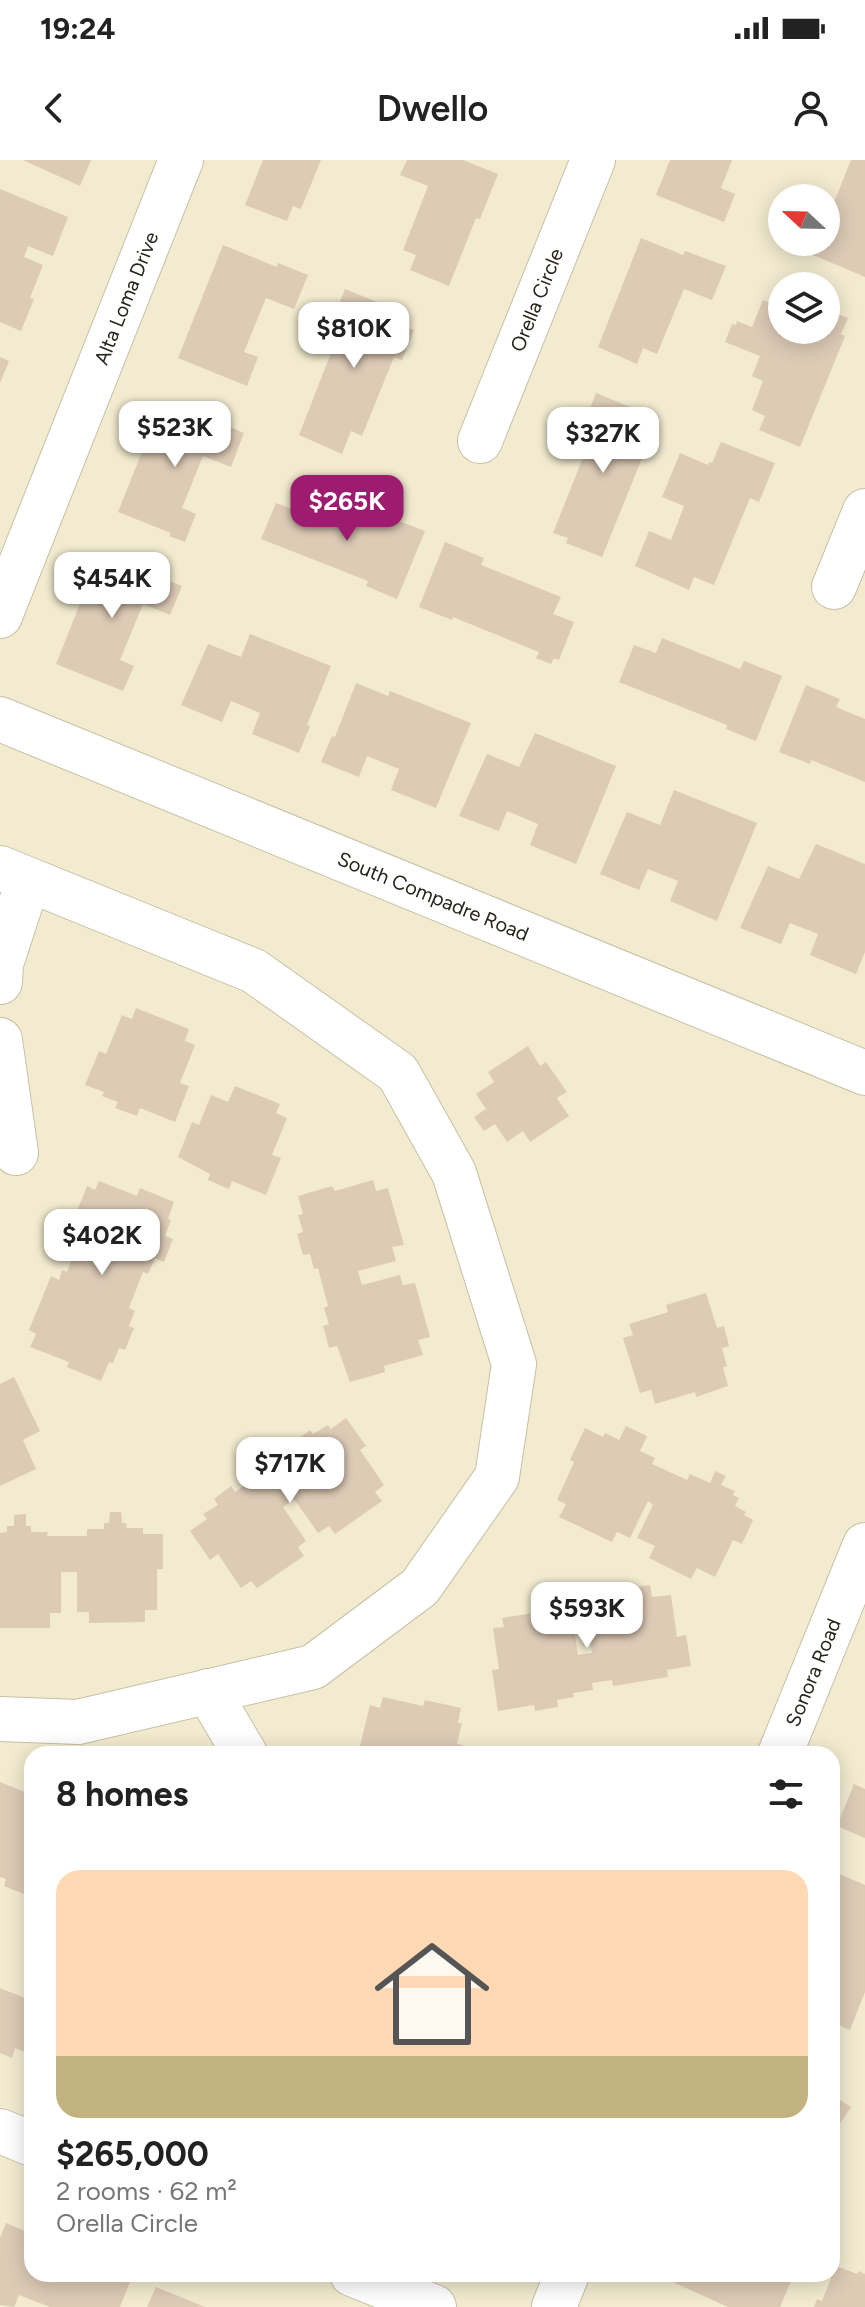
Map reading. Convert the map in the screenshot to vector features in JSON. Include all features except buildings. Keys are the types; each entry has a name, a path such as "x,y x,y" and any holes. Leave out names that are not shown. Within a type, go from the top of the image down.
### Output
{"street":[{"name":"Alta Loma Drive","path":"0,616 181,160"},
{"name":"Orella Circle","path":"480,441 593,160"},
{"path":"834,587 865,511"},
{"name":"South Compadre Road","path":"0,719 865,1073"},
{"path":"0,982 14,875 254,971 398,1073 454,1173 514,1364 497,1477 420,1587 313,1667 78,1722 0,1719"},
{"path":"0,1040 16,1153"},
{"name":"Sonora Road","path":"783,1746 865,1545"},
{"path":"208,1691 240,1746"},
{"path":"0,2131 24,2141"},
{"path":"372,2282 434,2307"},
{"path":"554,2307 564,2282"}]}
